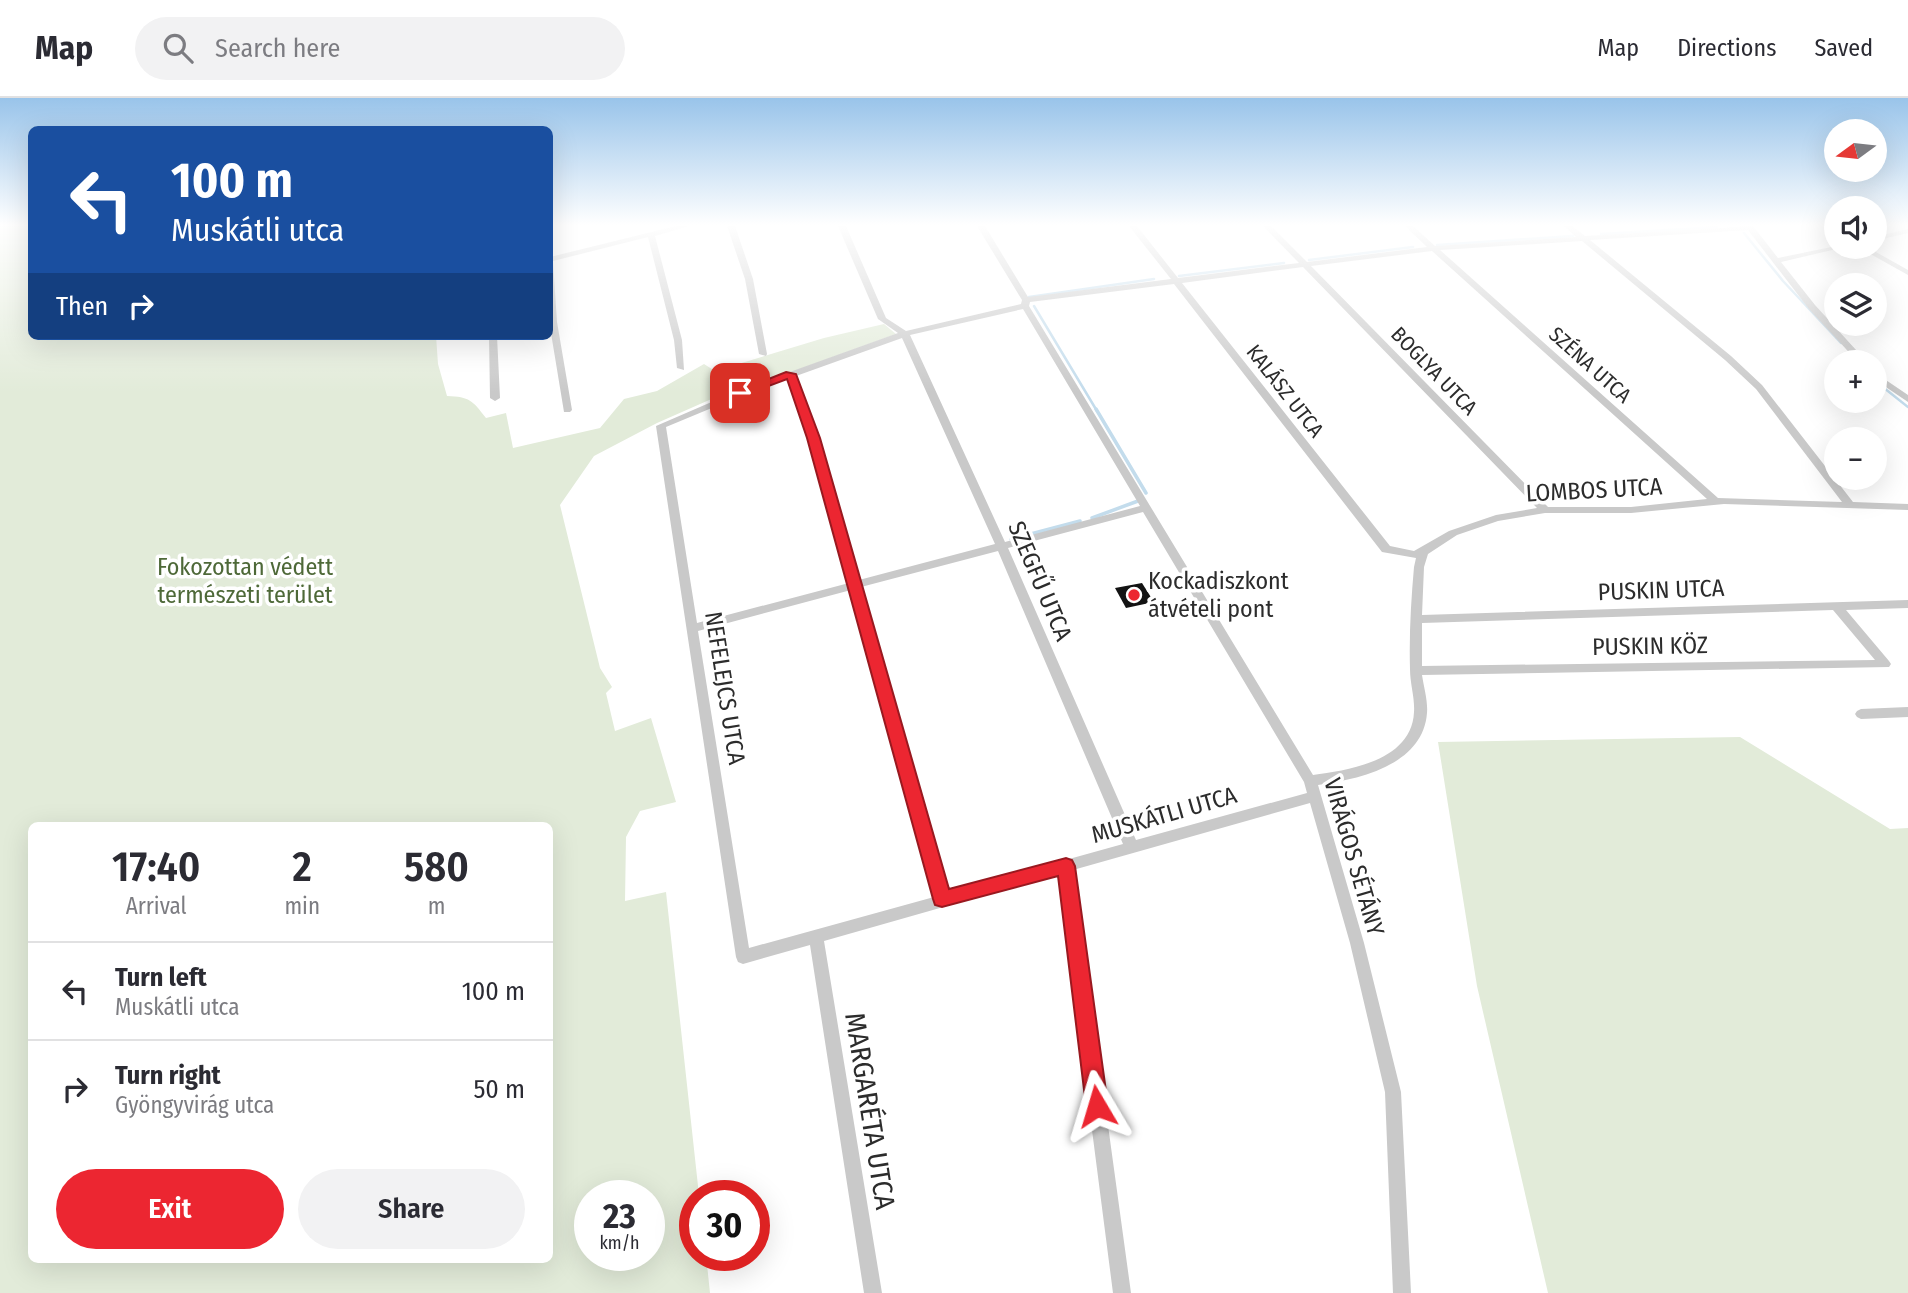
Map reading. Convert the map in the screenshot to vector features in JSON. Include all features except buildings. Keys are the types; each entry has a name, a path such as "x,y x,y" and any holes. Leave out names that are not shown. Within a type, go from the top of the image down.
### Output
{"street":[{"path":"663,282 678,340 681,368"},
{"path":"750,282 763,354"},
{"path":"866,282 882,319 905,334"},
{"name":"VIRÁGOS SÉTÁNY","path":"1013,282 1312,789 1357,943 1393,1092 1402,1293"},
{"path":"661,426 790,374 905,334 1025,303 1172,282"},
{"name":"KALÁSZ UTCA","path":"1178,282 1386,549 1414,555 1423,552"},
{"name":"BOGLYA UTCA","path":"1322,282 1545,510"},
{"name":"SZÉNA UTCA","path":"1472,282 1716,502"},
{"path":"1637,282 1759,387 1849,504"},
{"path":"1792,282 1852,350"},
{"path":"553,322 567,410"},
{"name":"SZEGFŰ UTCA","path":"905,334 1002,547 1132,848"},
{"path":"494,340 495,398"},
{"path":"790,374 814,438 942,899"},
{"path":"1887,384 1908,399"},
{"name":"NEFELEJCS UTCA","path":"661,426 743,957"},
{"name":"LOMBOS UTCA","path":"1423,552 1453,533 1485,522 1545,510 1631,510 1716,502 1908,507"},
{"path":"693,628 1146,508"},
{"path":"1312,789 1365,770 1399,752 1414,735 1420,717 1416,671 1416,619 1419,567 1423,552"},
{"name":"PUSKIN UTCA","path":"1416,619 1908,604"},
{"name":"PUSKIN KÖZ","path":"1416,671 1885,664 1836,606"},
{"path":"1861,714 1908,712"},
{"name":"MUSKÁTLI UTCA","path":"743,957 942,899 1132,848 1312,789"},
{"path":"1066,866 1122,1293"},
{"name":"MARGARÉTA UTCA","path":"816,936 873,1293"}],"green space":[{"name":"Fokozottan védett természeti terület","path":"0,282 28,282 28,340 436,340 438,364 447,396 470,401 486,418 506,413 513,448 600,428 624,399 657,391 704,364 715,371 824,338 884,324 896,334 745,389 741,386 657,423 594,456 560,505 600,668 612,687 606,693 615,731 651,718 676,802 640,811 626,837 625,901 666,892 697,1180 679,1180 679,1271 708,1271 710,1293 0,1293"},
{"path":"1740,737 1890,829 1908,828 1908,1293 1548,1293 1477,986 1438,742"}],"waterway":[{"path":"1029,297 1135,282"},
{"path":"1784,282 1841,343"},
{"path":"1034,306 1097,411"},
{"path":"1887,390 1908,407"},
{"path":"1096,409 1146,493"},
{"path":"1092,518 1138,501"},
{"path":"1011,539 1080,521"}],"place":[{"name":"Kockadiszkont átvételi pont","path":"1134,595"}],"route":[{"path":"740,393 790,374 814,438 942,899 1066,866 1097,1106"}]}
